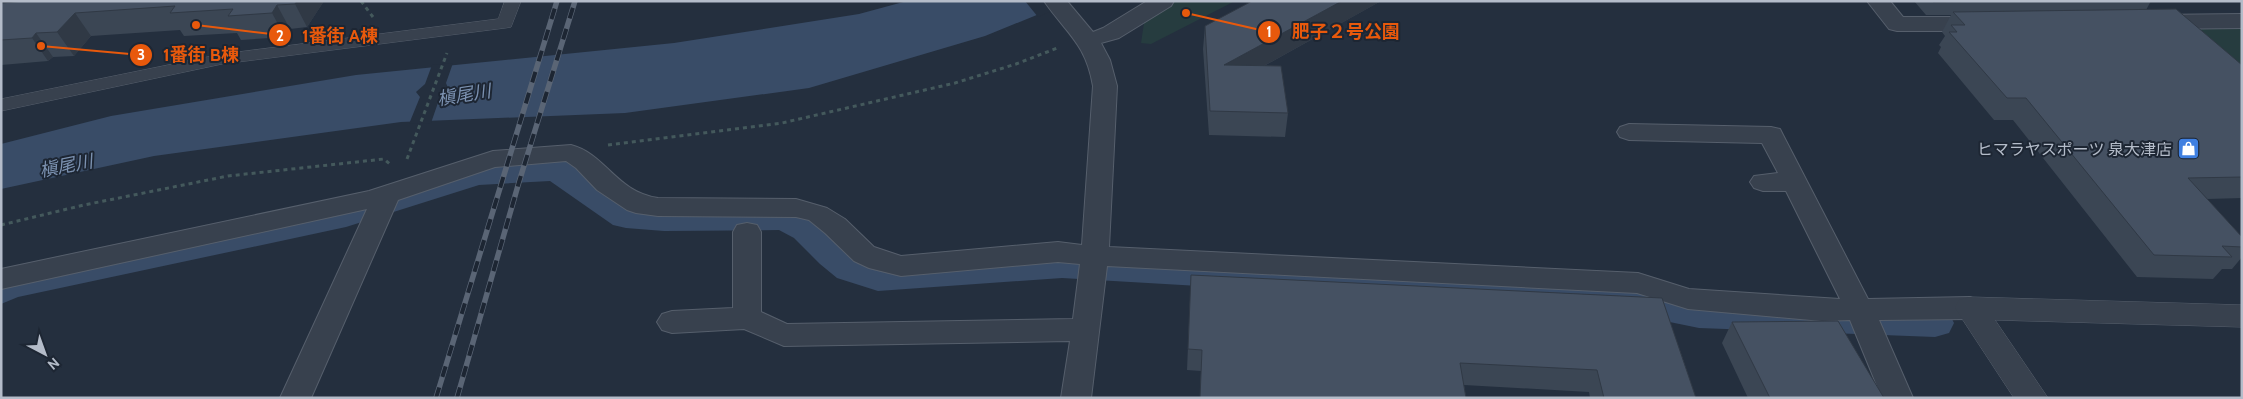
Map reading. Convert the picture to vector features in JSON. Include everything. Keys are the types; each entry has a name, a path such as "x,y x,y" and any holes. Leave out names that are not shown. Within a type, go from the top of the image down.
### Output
{"street":[{"path":"1,105 222,59 505,23 513,1"},
{"path":"1054,1 1080,39 1102,66 1105,86 1094,265 1076,398"},
{"path":"1080,39 1111,33 1163,1"},
{"path":"1878,1 1897,24 2004,23"},
{"path":"2145,1 2191,41"},
{"path":"2130,22 2242,21"},
{"path":"1628,132 1671,124 1771,135 1863,318 1898,398"},
{"path":"1,279 382,203 493,159 571,153 585,162 606,184 636,204 658,207 796,208 818,214 835,226 864,254 879,261 901,266 1058,252 1094,265 1113,257 1638,284 1688,299 1822,310 1863,318 1970,308 2242,316"},
{"path":"1763,182 1794,182"},
{"path":"295,398 382,203"},
{"path":"747,232 747,318"},
{"path":"1970,308 2032,398"},
{"path":"672,322 747,318 784,335 1086,330"}],"path":[{"path":"571,153 603,146 782,123 955,83 1016,64 1080,39"},
{"path":"406,161 450,44"},
{"path":"1,225 84,205 228,176 384,160 392,166 398,165"},
{"path":"403,165 412,163"}],"green space":[{"path":"1175,1 1235,1 1151,44 1141,43 1144,23"},
{"path":"2242,28 2242,75 2196,36 2201,29"}],"water":[{"name":"槇尾川","path":"907,1 1071,1 985,36 809,88 625,113 401,122 154,156 1,189 1,144 111,116 356,75 674,43 859,14"}],"pier":[{"path":"1025,1 1074,1 1038,17"},
{"path":"453,63 446,83 448,88 441,94 431,123 409,124 420,97 416,92 425,84 432,65"}],"building":[{"path":"25,1 297,1 295,4 277,5 272,13 228,16 233,9 170,13 175,6 75,13 57,32 36,33 32,38 1,40 1,3"},
{"path":"1252,1 1342,1 1224,65 1281,66 1288,113 1210,111 1205,26"},
{"path":"1932,1 1990,1 1933,2"},
{"path":"2176,9 2242,65 2242,177 2188,178 2242,237 2242,247 2222,246 2232,257 2154,255 2026,98 2007,98 1949,32 1957,32 1951,25 1965,25 1953,12"},
{"path":"1191,275 1662,298 1696,398 1604,398 1597,370 1460,363 1466,398 1200,398 1202,350 1188,349"},
{"path":"1838,321 1884,398 1770,398 1732,322"}],"waterway":[{"path":"1,290 8,286 346,215 477,174 557,169 626,216 664,219 776,217 789,220 799,224 813,234 833,255 850,269 878,278 1062,265 1611,296 1699,314 1935,323"}],"railway":[{"path":"436,398 557,1"},
{"path":"457,398 519,182 575,1"}],"place":[{"name":"肥子２号公園","path":"1186,13"},
{"name":"1番街 A棟","path":"196,25"},
{"name":"1番街 B棟","path":"41,46"},
{"name":"ヒマラヤスポーツ 泉大津店","path":"2188,149"}]}
